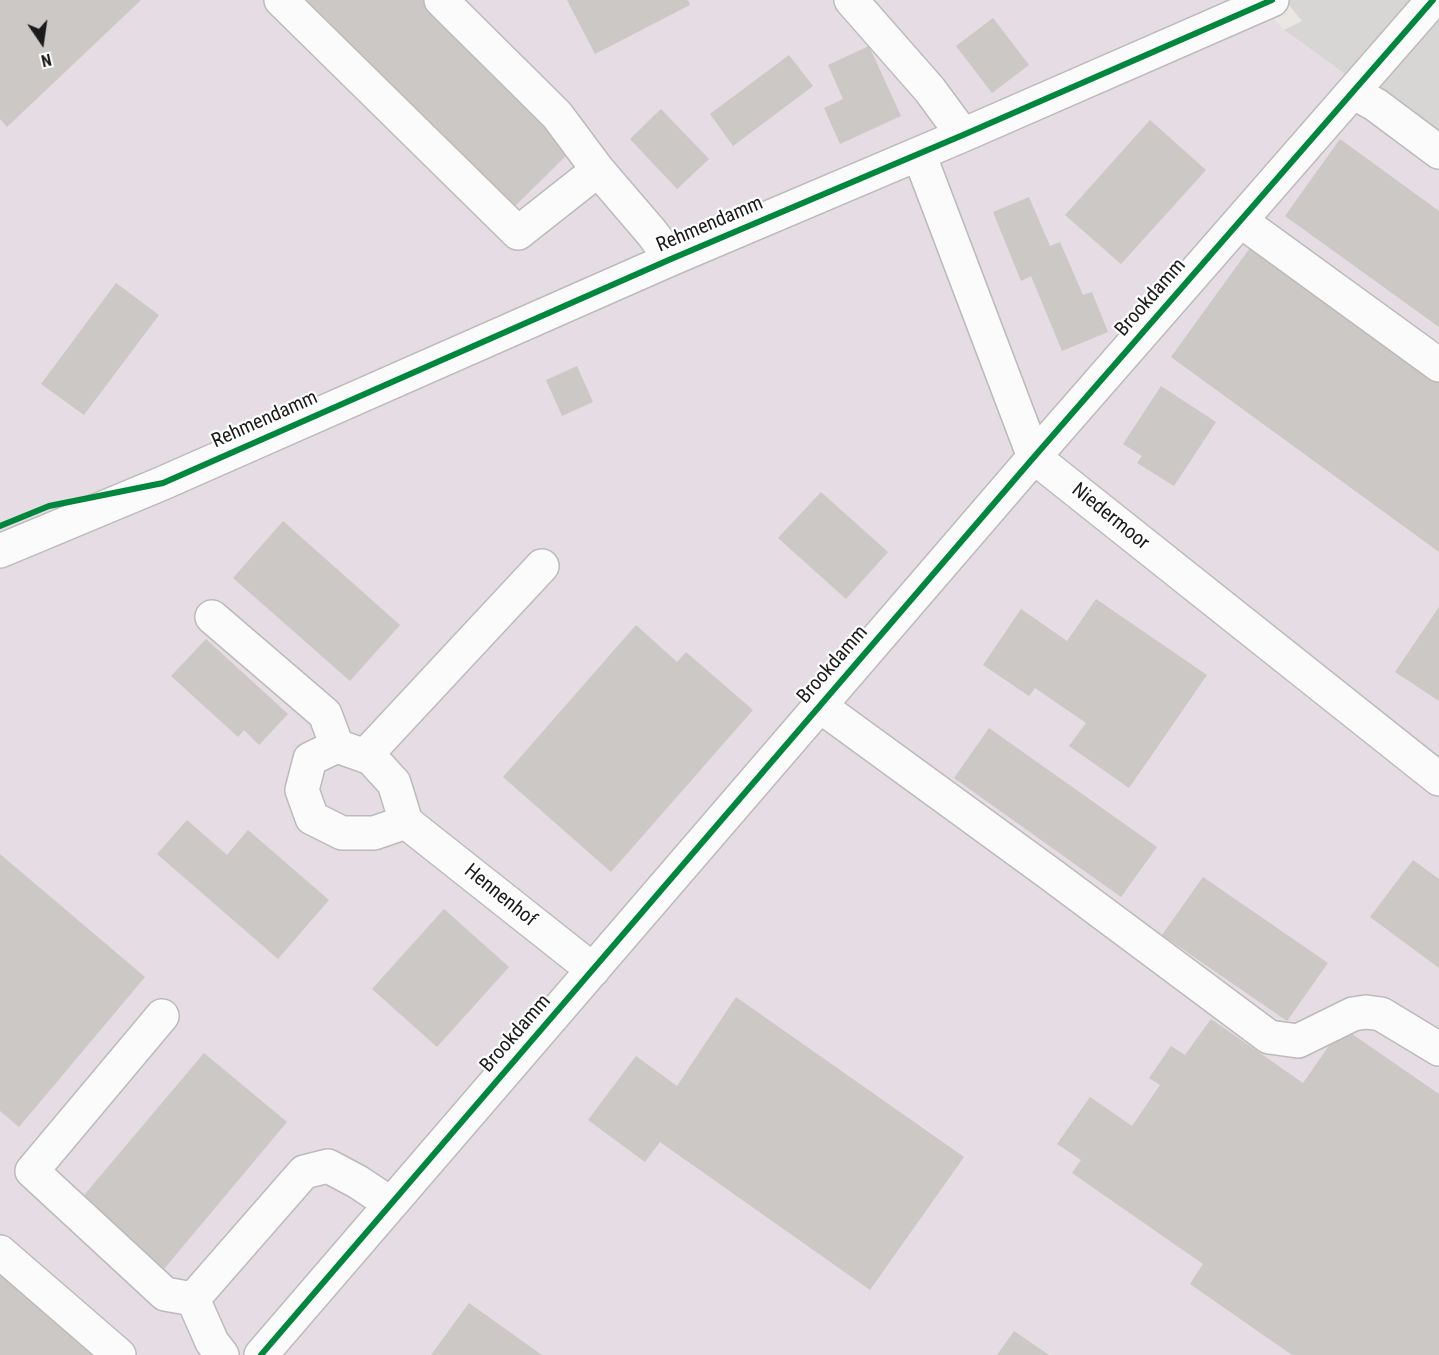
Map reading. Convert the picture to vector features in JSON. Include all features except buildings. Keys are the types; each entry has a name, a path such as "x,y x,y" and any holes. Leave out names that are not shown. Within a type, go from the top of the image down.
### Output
{"street":[{"path":"281,0 518,233 598,170"},
{"path":"441,0 557,115 598,170 671,259"},
{"path":"851,0 930,90 963,135"},
{"name":"Rehmendamm","path":"0,551 174,478 671,259 919,154 1271,0"},
{"name":"Brookdamm","path":"261,1355 1034,457 1433,0"},
{"path":"1353,92 1376,105 1439,152"},
{"path":"919,154 1034,457"},
{"path":"1241,221 1439,365"},
{"name":"Niedermoor","path":"1034,457 1439,779"},
{"path":"351,751 542,566"},
{"path":"212,617 325,714 351,751"},
{"path":"820,706 1269,1037 1298,1041 1353,1014 1366,1012 1381,1014 1439,1049"},
{"path":"351,751 371,758 394,783 406,822 374,833 342,833 312,818 302,790 310,759 351,751"},
{"name":"Hennenhof","path":"406,822 593,970"},
{"path":"162,1016 32,1171 165,1294 193,1299"},
{"path":"193,1299 303,1172 328,1166 391,1204"},
{"path":"0,1252 118,1355"},
{"path":"193,1299 212,1342 222,1355"}],"shaded area":[{"path":"0,0 1257,0 1284,30 1439,142 1439,1355 0,1355"},
{"path":"1285,0 1439,0 1439,142 1284,30 1302,21"}],"cycle path":[{"path":"0,526 49,506 163,483 671,259 1272,0"},
{"path":"261,1355 1034,457 1433,0"}]}
